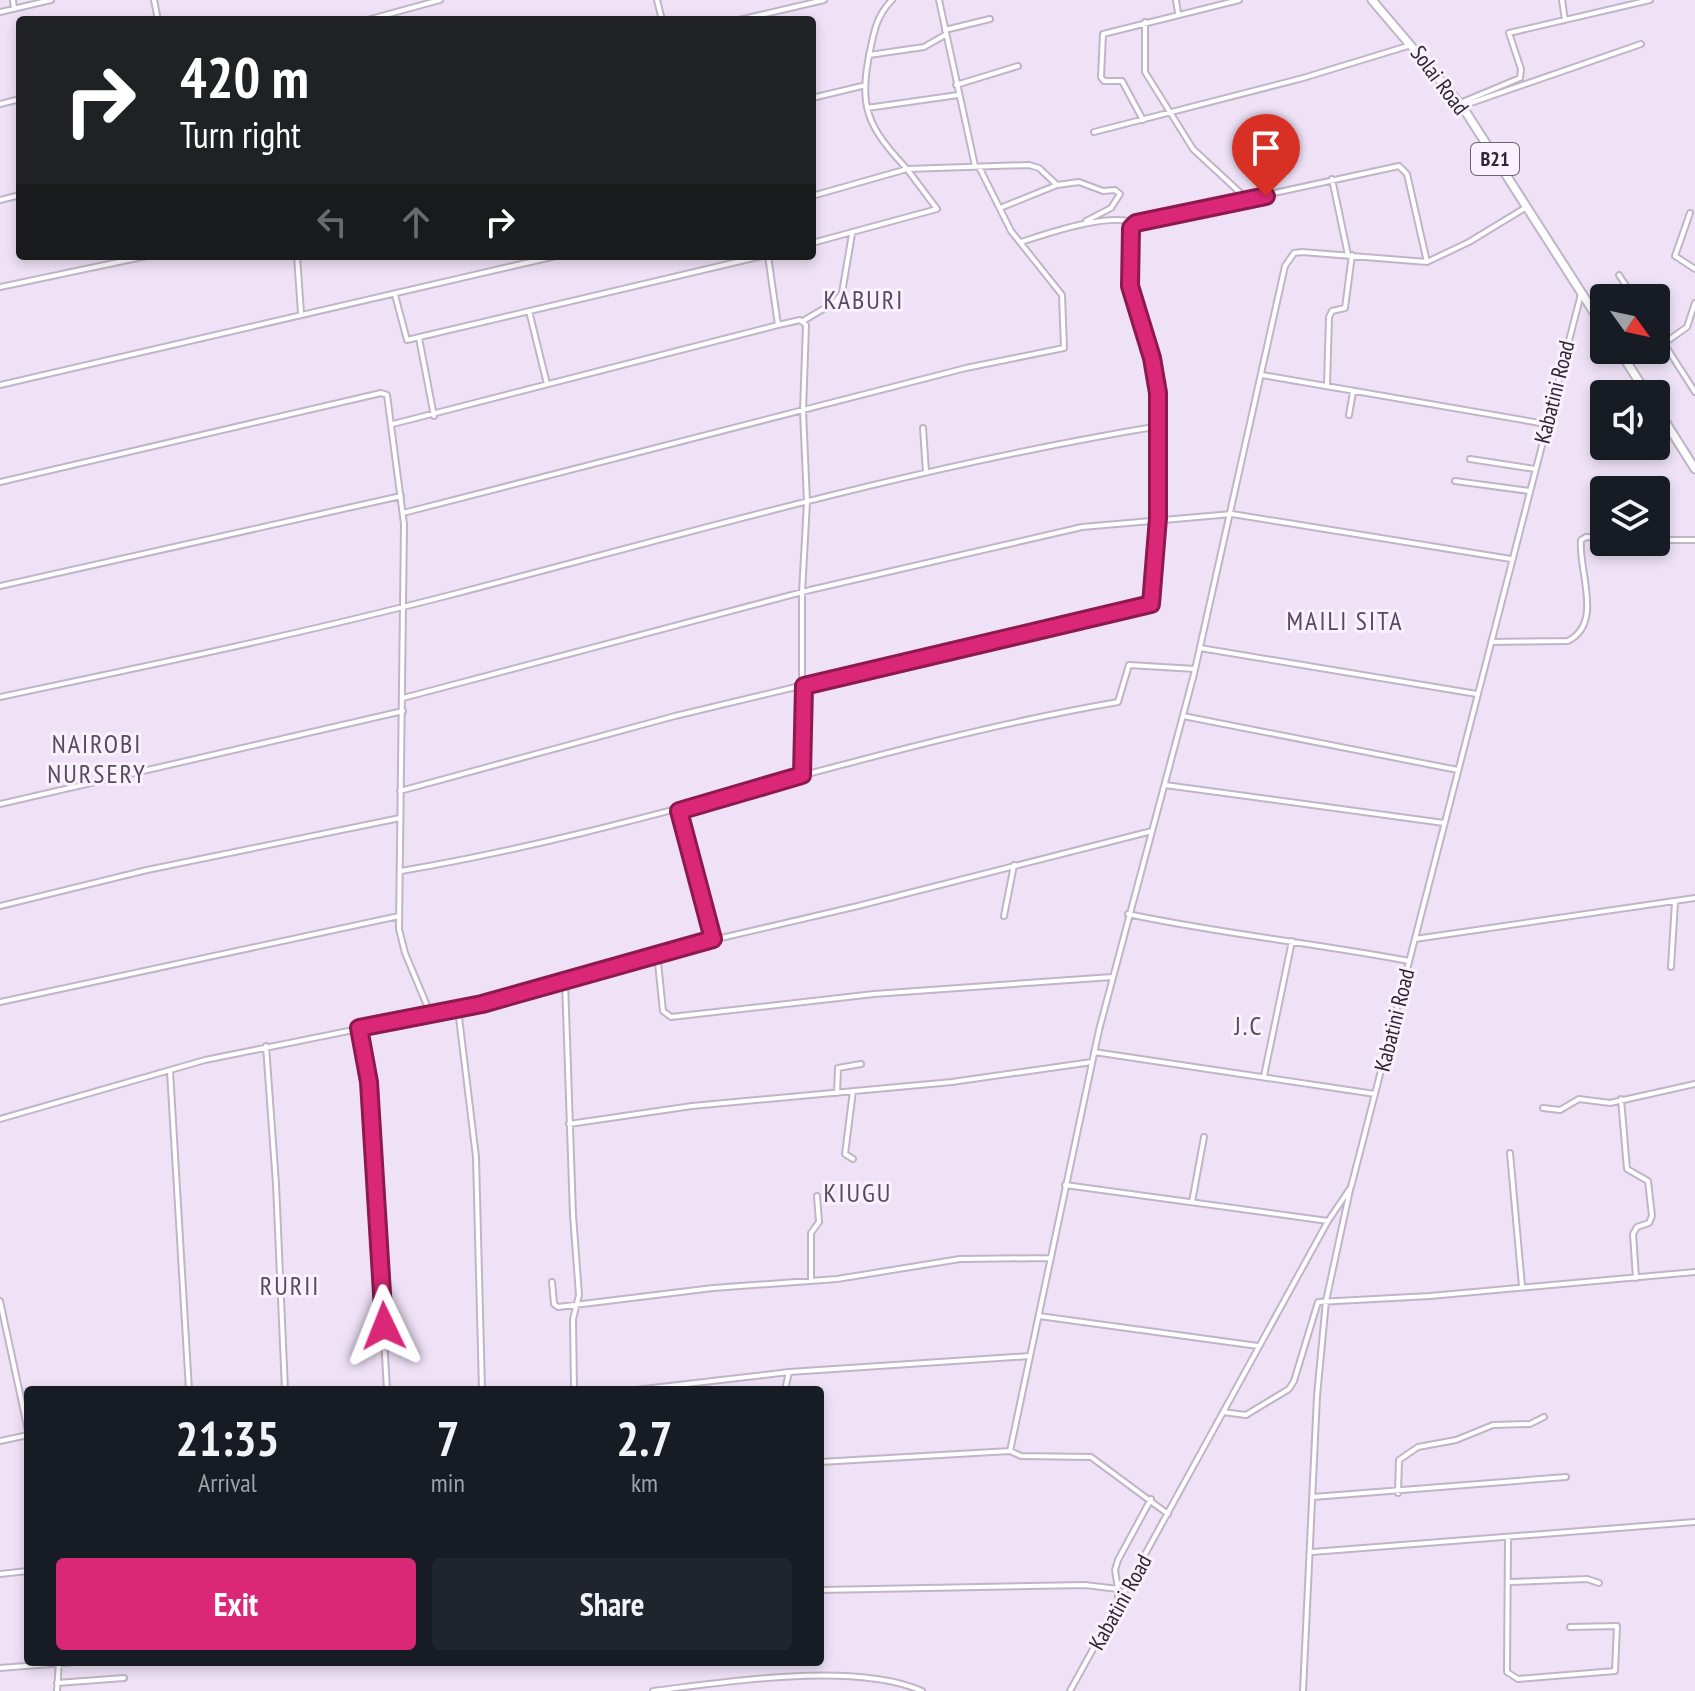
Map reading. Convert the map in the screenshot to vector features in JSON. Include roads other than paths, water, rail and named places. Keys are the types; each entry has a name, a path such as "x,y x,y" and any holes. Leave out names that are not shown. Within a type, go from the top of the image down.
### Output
{"highway":[{"name":"Solai Road","path":"1372,0 1413,45 1460,105 1590,307"},
{"path":"1670,429 1695,469"}],"street":[{"path":"13,0 14,9"},
{"path":"0,12 51,0"},
{"path":"382,16 440,0"},
{"path":"756,16 824,0"},
{"path":"816,242 935,212 930,197 874,128 862,86 881,10 892,0"},
{"path":"403,513 966,368 1064,348 1062,295 1021,242 977,167 958,95 939,0"},
{"path":"1176,0 1178,13"},
{"path":"1143,120 1122,81 1102,80 1103,34 1239,0"},
{"path":"1562,0 1565,20"},
{"path":"1460,105 1520,78 1521,69 1509,33 1647,0"},
{"path":"869,55 926,46 945,32 990,19"},
{"path":"1145,22 1145,72 1197,154 1248,200"},
{"path":"1460,105 1641,44"},
{"path":"1094,132 1413,45"},
{"path":"956,85 1018,66"},
{"path":"816,97 862,86"},
{"path":"867,108 958,95"},
{"path":"816,195 907,169 1032,165 1057,185"},
{"path":"400,791 675,716 1149,606 1154,598 1160,426 1152,358 1130,286 1128,249 1131,228 1136,223 1332,179 1403,168 1427,262"},
{"path":"1327,385 1329,317 1332,311 1345,308 1350,255 1332,179"},
{"path":"1000,208 1057,185 1079,182 1103,191 1115,190 1120,194 1117,200 1086,221 1021,242"},
{"path":"1010,1451 1094,1052 1195,669 1288,258 1302,252 1427,262 1469,242 1525,208"},
{"path":"1690,213 1675,256 1695,269"},
{"path":"1098,215 1099,222"},
{"path":"1086,221 1127,219 1136,223"},
{"path":"393,424 803,321 835,302 842,293 852,234"},
{"path":"0,287 128,260"},
{"path":"297,260 301,314"},
{"path":"0,385 539,260"},
{"path":"395,295 405,339 419,338 748,260"},
{"path":"766,260 778,325"},
{"path":"1619,275 1625,284"},
{"name":"Kabatini Road","path":"1070,1691 1328,1221 1351,1187 1581,294"},
{"path":"1670,341 1687,327 1695,303"},
{"path":"529,311 547,384"},
{"path":"802,775 802,593 807,502 803,411 806,325 803,321"},
{"path":"419,338 434,416"},
{"path":"1670,353 1695,392"},
{"path":"1262,375 1546,424"},
{"path":"1349,415 1353,392"},
{"path":"0,482 385,393 393,424 403,513 399,916 401,942 431,1015"},
{"path":"0,697 404,606 619,548 974,459 1160,426"},
{"path":"923,428 926,472"},
{"path":"1470,459 1535,469"},
{"path":"1455,481 1529,491"},
{"path":"0,586 401,496"},
{"path":"403,698 802,593 1082,527 1158,518 1232,514 1512,559"},
{"path":"1491,642 1568,641 1576,637 1587,614 1580,544 1583,538 1590,538"},
{"path":"1670,540 1695,540"},
{"path":"1200,648 1477,694"},
{"path":"401,871 679,811 802,775 1042,716 1118,702 1129,665 1195,669"},
{"path":"0,804 403,711"},
{"path":"1183,716 1458,770"},
{"path":"1165,785 1444,823"},
{"path":"679,811 713,939"},
{"path":"0,906 147,870 400,818"},
{"path":"0,1119 266,1046 458,1009 657,953 858,906 1152,831"},
{"path":"1004,916 1014,865"},
{"path":"1415,939 1695,899"},
{"path":"1671,967 1675,901"},
{"path":"1128,914 1180,926 1409,961"},
{"path":"0,1002 399,916"},
{"path":"1264,1076 1292,941"},
{"path":"657,953 663,1011 671,1017 874,994 1112,977"},
{"path":"565,981 577,1303 571,1362 574,1386"},
{"path":"458,1009 476,1157 482,1386"},
{"path":"359,1028 369,1082 387,1386"},
{"path":"266,1046 273,1126 285,1386"},
{"path":"1094,1052 1375,1094"},
{"path":"569,1124 692,1106 952,1082 1092,1062"},
{"path":"837,1093 838,1068 861,1064"},
{"path":"170,1071 189,1386"},
{"path":"1543,1108 1560,1110 1579,1099 1598,1103 1695,1084"},
{"path":"853,1091 845,1154 853,1159"},
{"path":"1621,1099 1627,1169 1648,1181 1652,1216 1633,1234 1636,1278"},
{"path":"1192,1202 1204,1137"},
{"path":"1510,1153 1522,1286"},
{"path":"1065,1185 1328,1221"},
{"path":"1303,1691 1326,1301 1351,1187"},
{"path":"811,1280 811,1233 819,1222 817,1196"},
{"path":"552,1282 555,1306 811,1280 960,1259 1051,1258"},
{"path":"1223,1412 1234,1416 1246,1415 1289,1389 1318,1302 1430,1296 1695,1272"},
{"path":"0,1301 24,1414"},
{"path":"1039,1316 1259,1346"},
{"path":"669,1386 789,1372 1030,1356"},
{"path":"786,1386 789,1372"},
{"path":"1398,1493 1399,1460 1409,1450 1456,1440 1493,1425 1530,1424 1544,1417"},
{"path":"0,1441 24,1434"},
{"path":"824,1462 1010,1451 1021,1456 1084,1454 1168,1514"},
{"path":"1313,1497 1398,1493 1566,1477"},
{"path":"1118,1606 1115,1570 1118,1560 1151,1499"},
{"path":"1312,1552 1695,1522"},
{"path":"1508,1538 1507,1672 1512,1677 1615,1671 1617,1626 1570,1627"},
{"path":"0,1574 24,1571"},
{"path":"1510,1582 1587,1579 1599,1583"},
{"path":"824,1590 1039,1585 1118,1589"},
{"path":"0,1668 24,1666"},
{"path":"57,1691 59,1666"},
{"path":"653,1691 722,1682 800,1677 892,1679 922,1691"},
{"path":"57,1683 124,1678"}],"district":[{"name":"KABURI","path":"864,299"},
{"name":"MAILI SITA","path":"1345,620"},
{"name":"NAIROBI NURSERY","path":"97,758"},
{"name":"J.C","path":"1249,1025"},
{"name":"KIUGU","path":"858,1192"},
{"name":"RURII","path":"290,1285"}]}
